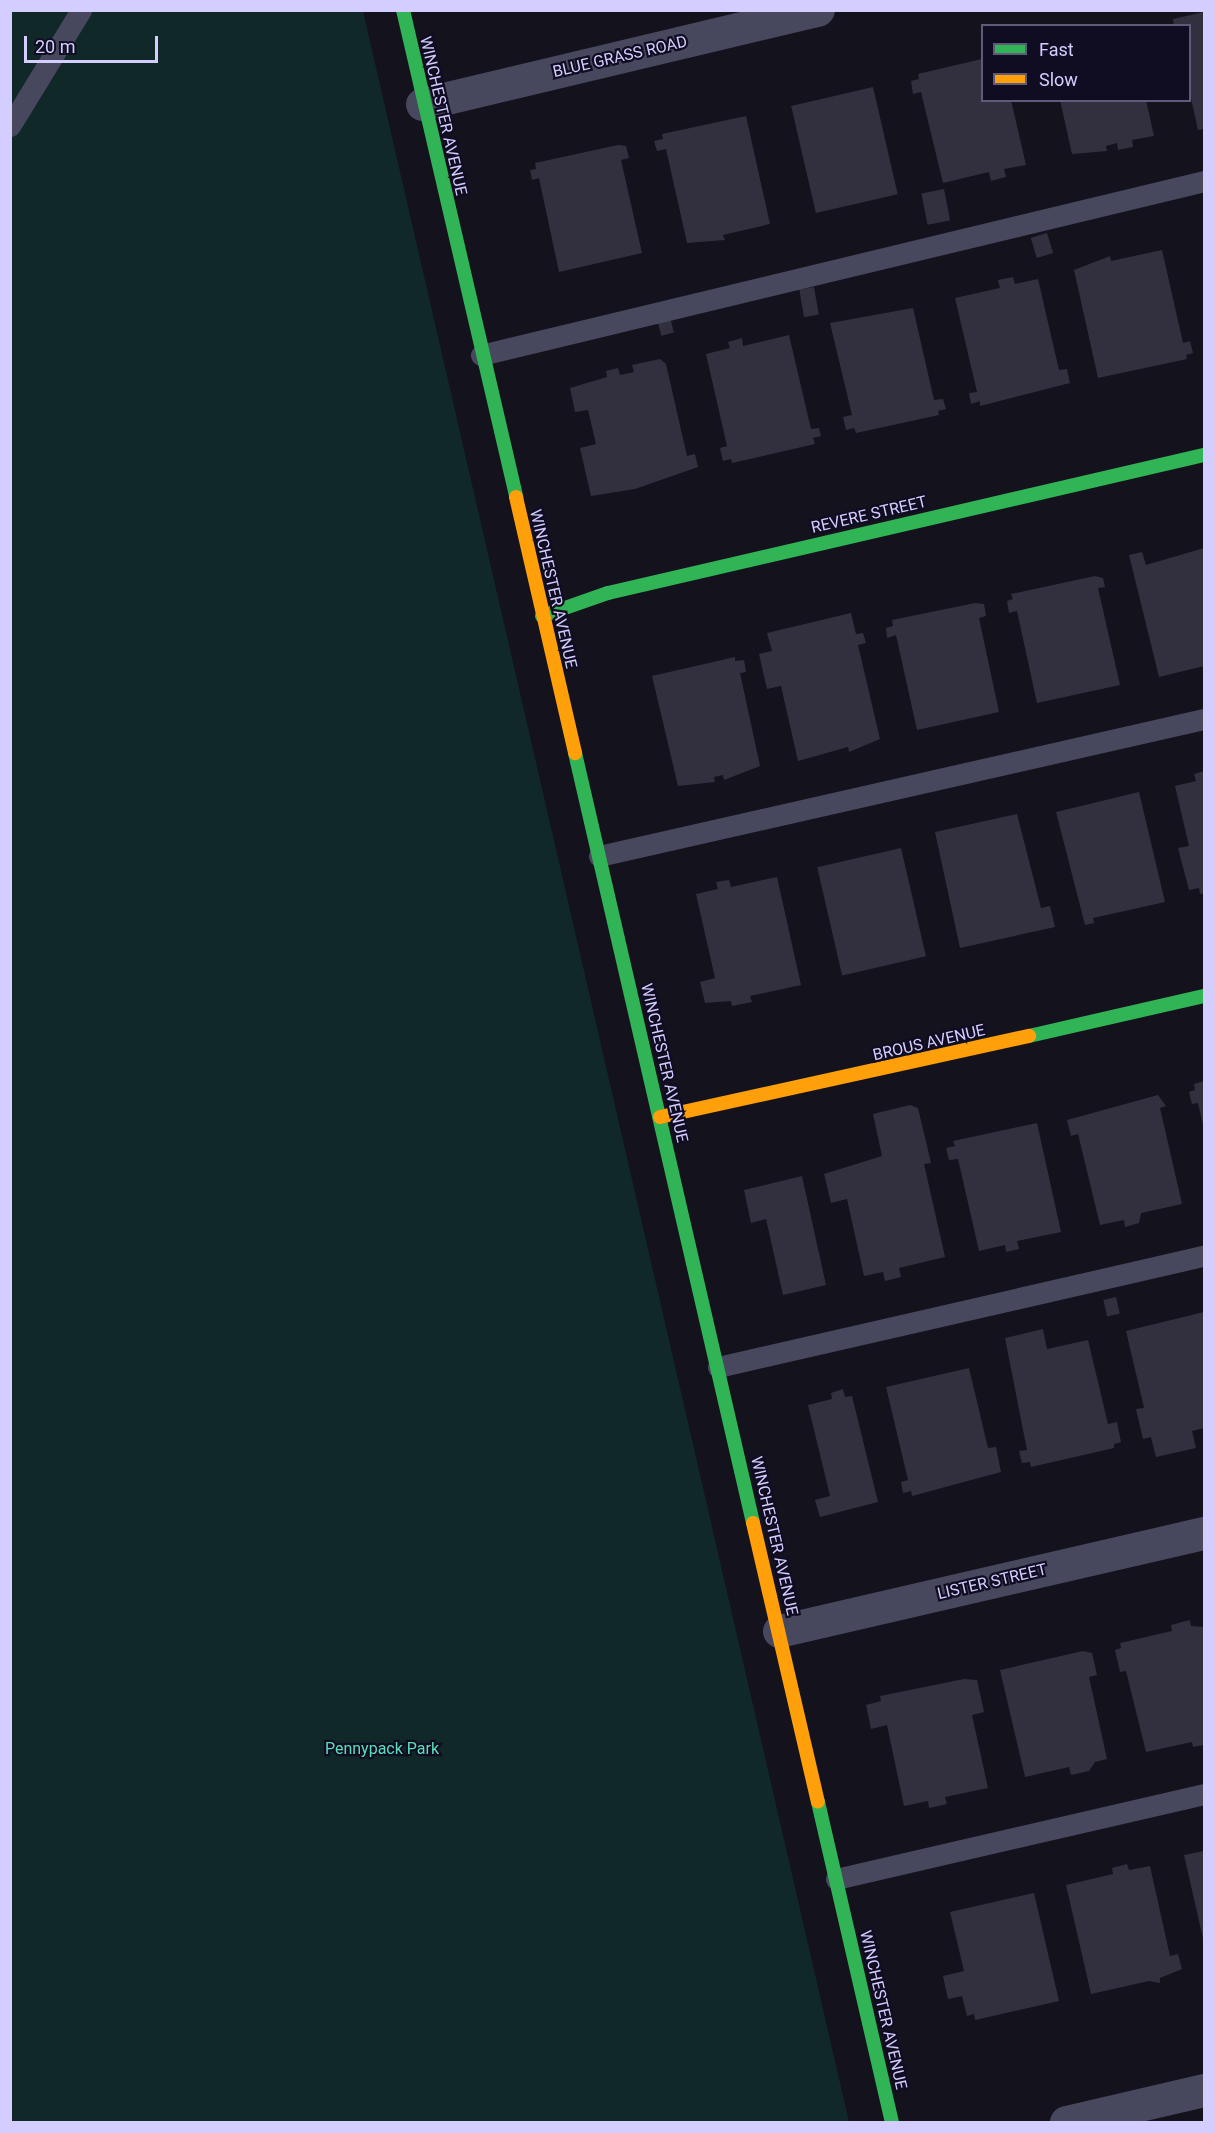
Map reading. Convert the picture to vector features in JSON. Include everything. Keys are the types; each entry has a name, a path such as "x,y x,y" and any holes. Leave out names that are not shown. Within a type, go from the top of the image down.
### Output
{"street":[{"name":"WINCHESTER AVENUE","path":"403,10 422,104 660,1117 892,2122"},
{"name":"BLUE GRASS ROAD","path":"422,104 818,10"},
{"name":"REVERE STREET","path":"542,616 630,588 1204,455"},
{"name":"BROUS AVENUE","path":"660,1117 753,1100 1204,996"},
{"name":"LISTER STREET","path":"778,1631 1204,1533"},
{"path":"1066,2122 1204,2090"}],"lane":[{"path":"10,126 81,10"},
{"path":"481,355 1204,181"},
{"path":"599,856 1204,719"},
{"path":"718,1367 1204,1256"},
{"path":"836,1879 1204,1794"}],"green space":[{"name":"Pennypack Park","path":"11,11 363,11 849,2122 11,2122"}],"building":[{"path":"1204,12 1204,129 1198,130 1191,98 1191,24 1174,24 1173,19"},
{"path":"981,59 981,102 1011,102 1026,165 1004,169 1006,177 991,181 989,172 943,183 921,92 913,94 911,81 919,79 918,74"},
{"path":"873,87 898,194 816,213 791,106"},
{"path":"1060,102 1146,102 1154,136 1132,140 1133,147 1118,150 1117,143 1106,146 1107,151 1072,154"},
{"path":"746,116 770,224 723,235 725,240 687,243 666,149 657,151 654,141 663,139 662,134"},
{"path":"618,145 626,146 629,158 621,160 642,253 559,272 539,178 532,180 530,170 536,169 535,163"},
{"path":"944,189 950,220 928,225 921,193"},
{"path":"1047,233 1053,253 1037,258 1031,238"},
{"path":"1162,250 1183,343 1190,341 1193,353 1186,355 1187,359 1098,378 1074,270 1110,256 1111,261"},
{"path":"1013,277 1015,284 1038,279 1059,370 1067,369 1070,383 980,406 980,401 971,404 969,393 977,392 955,298 1000,288 998,280"},
{"path":"814,287 819,315 804,317 799,290"},
{"path":"913,308 934,400 943,399 946,409 938,411 939,415 856,433 854,428 846,430 843,417 852,415 830,323"},
{"path":"670,317 674,333 661,336 657,320"},
{"path":"789,335 811,429 819,428 821,436 813,438 815,444 732,463 731,459 723,461 720,448 727,446 706,354 730,348 728,342 742,338 743,346"},
{"path":"660,359 666,364 687,456 695,454 698,467 635,489 591,496 580,448 596,444 588,410 575,412 570,388 607,377 606,371 618,368 620,375 634,372 632,365"},
{"path":"1204,548 1204,666 1159,677 1129,555 1142,552 1146,565"},
{"path":"1095,576 1103,578 1105,587 1098,588 1120,685 1037,703 1017,611 1009,613 1007,601 1013,599 1011,594"},
{"path":"975,603 984,604 986,616 979,618 999,712 917,730 896,635 887,638 886,628 893,626 892,620"},
{"path":"851,613 856,634 863,633 866,643 858,645 880,739 849,752 848,747 798,761 781,686 767,689 759,654 772,651 767,633"},
{"path":"735,657 735,661 744,660 746,672 740,673 760,766 724,780 723,775 714,777 715,782 678,786 652,676"},
{"path":"1204,771 1204,893 1200,894 1199,888 1189,890 1178,848 1189,846 1175,786 1196,781 1194,774"},
{"path":"1139,792 1165,902 1093,918 1094,923 1085,925 1056,812"},
{"path":"1017,814 1041,908 1050,906 1055,927 960,948 935,832"},
{"path":"901,848 926,956 842,976 817,867"},
{"path":"777,877 801,985 750,996 752,1002 732,1006 731,1001 705,1003 700,982 715,978 696,894 718,889 716,882 729,880 731,887"},
{"path":"1204,1081 1204,1129 1198,1103 1192,1104 1189,1092 1195,1090 1194,1084"},
{"path":"1158,1095 1166,1106 1160,1108 1182,1204 1141,1213 1139,1223 1125,1227 1124,1220 1100,1225 1078,1134 1071,1136 1067,1120"},
{"path":"910,1105 918,1108 931,1163 924,1164 945,1257 899,1268 901,1277 885,1281 883,1272 864,1276 847,1199 831,1203 824,1174 882,1156 873,1114"},
{"path":"1037,1123 1061,1232 1017,1241 1019,1249 1006,1252 1005,1245 979,1251 958,1159 949,1160 946,1148 955,1146 953,1141"},
{"path":"802,1176 826,1285 783,1295 766,1219 751,1223 744,1190"},
{"path":"1116,1297 1120,1314 1107,1316 1103,1300"},
{"path":"1204,1312 1204,1428 1192,1431 1196,1448 1156,1457 1151,1437 1143,1439 1136,1409 1144,1408 1126,1331"},
{"path":"1043,1329 1047,1349 1088,1340 1108,1424 1117,1422 1121,1442 1114,1444 1114,1448 1031,1467 1030,1462 1022,1463 1019,1451 1027,1450 1005,1338"},
{"path":"969,1368 988,1448 996,1447 1001,1472 912,1496 911,1491 903,1493 901,1482 908,1480 886,1387"},
{"path":"843,1389 845,1397 852,1396 878,1502 820,1517 815,1500 830,1496 808,1405 832,1399 831,1393"},
{"path":"1190,1620 1191,1626 1204,1627 1204,1745 1193,1747 1192,1742 1146,1752 1126,1671 1120,1672 1115,1650 1121,1648 1120,1643 1172,1631 1171,1625"},
{"path":"1083,1651 1092,1653 1097,1675 1089,1677 1107,1759 1095,1762 1089,1771 1071,1775 1069,1767 1025,1777 1000,1670"},
{"path":"964,1679 977,1680 984,1712 972,1715 988,1788 945,1797 947,1804 929,1808 928,1801 904,1806 887,1725 871,1729 866,1705 881,1701 880,1696"},
{"path":"1204,1851 1204,1943 1184,1855"},
{"path":"1127,1864 1129,1870 1150,1866 1170,1956 1178,1954 1182,1969 1160,1978 1160,1983 1149,1981 1091,1994 1066,1885 1113,1874 1112,1868"},
{"path":"1034,1893 1059,2001 975,2020 974,2014 967,2016 962,1996 948,1999 943,1976 964,1971 950,1912"}],"traffic: fast":[{"path":"403,10 516,497"},
{"path":"542,616 608,593 1204,455"},
{"path":"575,753 753,1523"},
{"path":"1029,1036 1204,996"},
{"path":"818,1802 892,2122"}],"traffic: slow":[{"path":"516,497 575,753"},
{"path":"660,1117 1029,1036"},
{"path":"753,1523 818,1802"}]}
